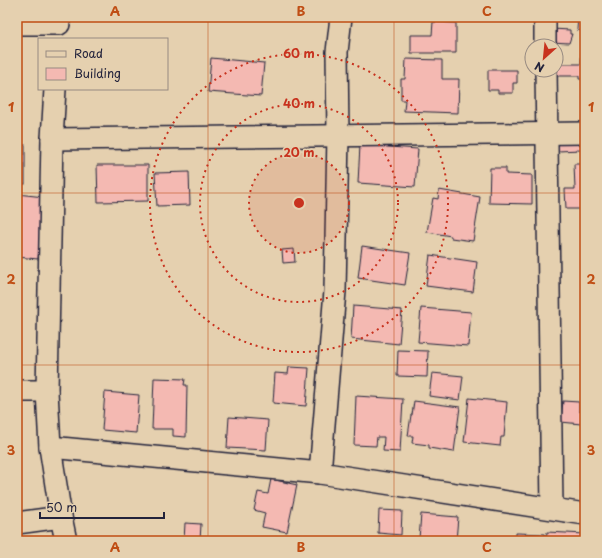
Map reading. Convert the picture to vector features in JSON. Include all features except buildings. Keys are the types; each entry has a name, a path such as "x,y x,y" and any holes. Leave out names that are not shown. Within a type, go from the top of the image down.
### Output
{"street":[{"path":"320,473 335,291 338,135 337,52 340,17"},
{"path":"545,17 545,38"},
{"path":"17,24 59,27"},
{"path":"546,78 552,508"},
{"path":"55,90 52,139 47,391 50,447 66,541"},
{"path":"52,139 585,133"},
{"path":"17,391 47,391"},
{"path":"50,447 320,473 585,514"},
{"path":"17,523 61,517"}]}
